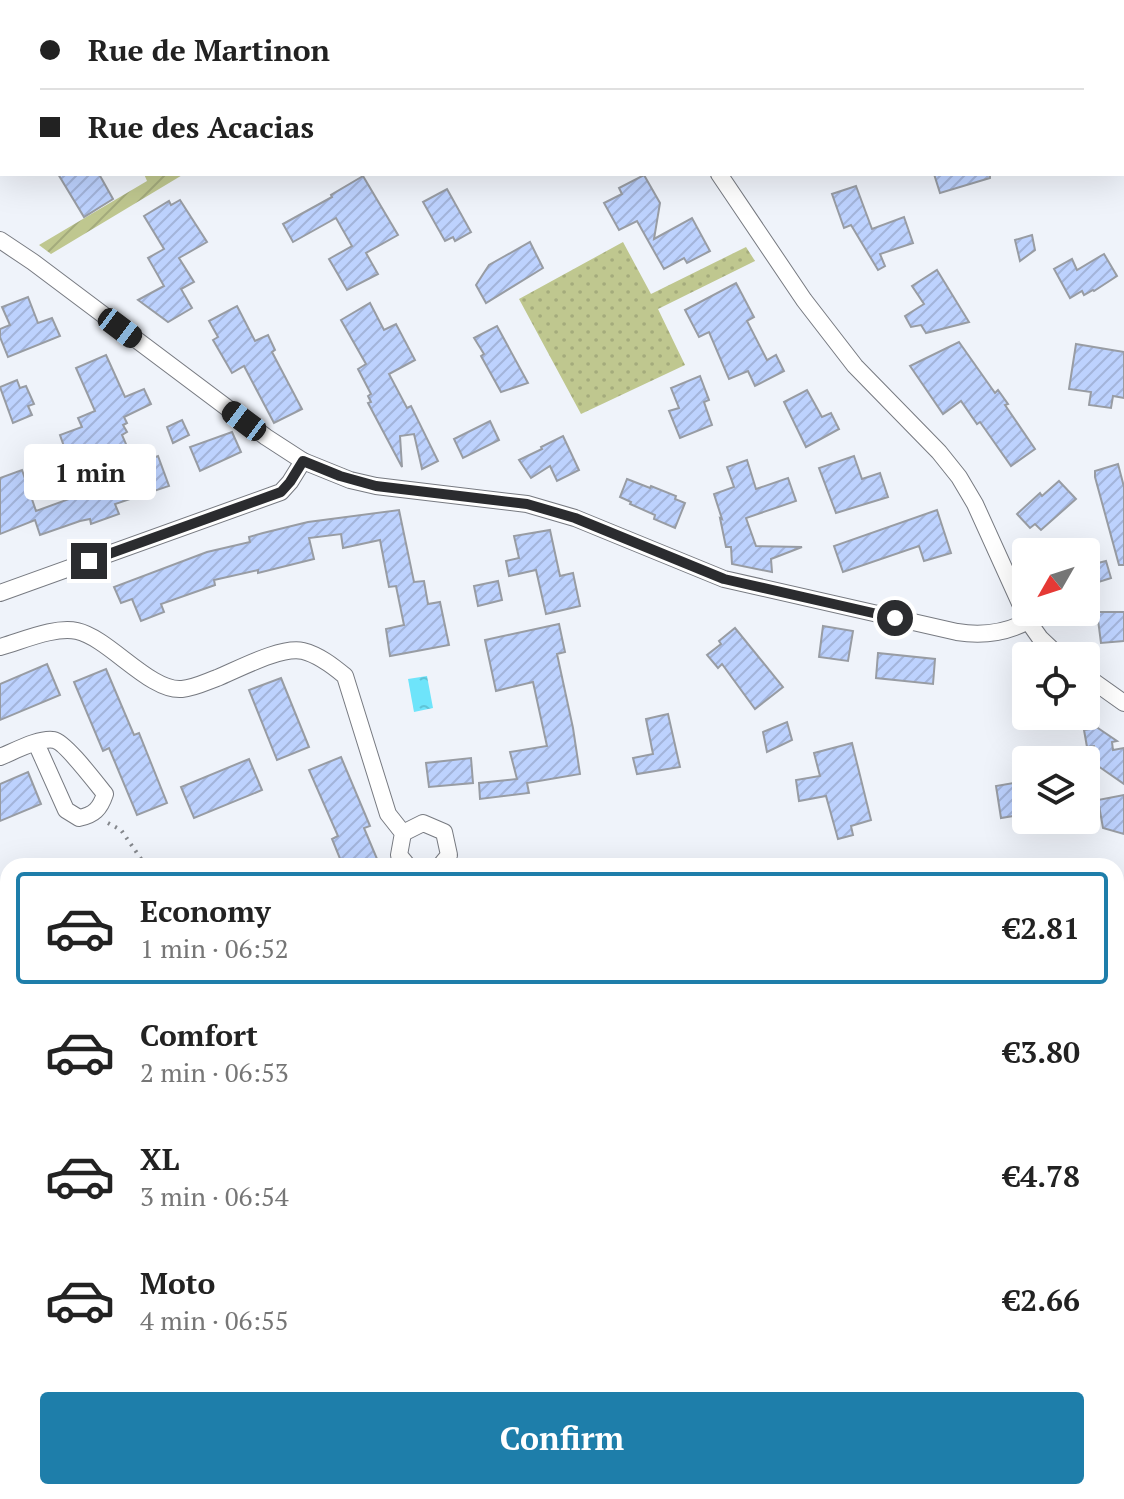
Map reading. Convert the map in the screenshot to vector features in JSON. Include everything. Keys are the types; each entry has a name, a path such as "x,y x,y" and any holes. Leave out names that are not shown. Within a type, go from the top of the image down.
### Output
{"street":[{"path":"720,176 804,300 855,366 939,452 959,477 975,504 1012,586"},
{"path":"0,240 266,437 303,461 340,476 376,486 527,504 552,510 724,579 941,629 988,634 1017,626"},
{"path":"0,593 281,492 303,461"},
{"path":"1032,626 1044,642"},
{"path":"0,647 59,630 78,631 95,639 160,684 180,690 285,650 304,651 328,663 345,676 388,814 403,833 399,855 401,858"},
{"path":"1100,686 1124,703"},
{"path":"0,757 36,743 53,740 63,744 105,794 100,807 92,815 79,818 66,810 36,743"},
{"path":"403,833 423,823 444,832 449,855 447,858"}],"path":[{"path":"92,815 121,830 140,858"}],"green space":[{"path":"145,176 181,176 51,254 39,245 147,181"},
{"path":"623,242 651,294 746,247 755,261 658,309 685,365 581,414 519,299"}],"water":[{"path":"427,676 433,708 414,712 408,679"}],"building":[{"path":"59,176 100,176 113,199 84,217"},
{"path":"363,176 398,235 366,253 378,274 347,290 329,259 352,246 336,218 293,242 283,224"},
{"path":"645,176 660,203 654,239 692,218 710,251 687,263 684,258 664,269 637,221 619,230 604,203 622,194 619,188"},
{"path":"935,176 990,176 990,178 940,193"},
{"path":"856,186 872,229 904,217 913,243 880,254 885,266 878,270 851,225 844,228 832,194"},
{"path":"447,189 471,232 455,241 453,237 445,241 423,202"},
{"path":"180,200 207,242 179,258 194,282 181,289 192,308 168,322 138,300 164,286 148,258 164,249 144,216 169,201 171,205"},
{"path":"1032,235 1035,250 1020,261 1015,240"},
{"path":"530,242 543,268 486,303 476,285 489,265"},
{"path":"1104,254 1117,276 1094,291 1084,295 1082,291 1070,298 1054,269 1072,259 1077,270"},
{"path":"937,270 969,322 926,333 921,325 911,327 905,316 924,304 912,286"},
{"path":"736,283 754,317 747,321 767,360 776,355 784,371 755,386 748,371 729,379 709,332 699,337 685,310"},
{"path":"28,297 38,323 52,318 60,336 8,357 0,329 10,325 2,307"},
{"path":"370,303 384,330 396,324 415,360 389,374 407,408 411,406 438,461 422,469 414,434 400,436 402,467 368,403 371,402 368,396 371,394 358,369 366,364 341,320"},
{"path":"237,306 255,341 268,335 275,350 272,352 302,409 274,423 244,366 232,373 213,340 218,337 209,321"},
{"path":"497,326 528,383 501,392 474,338"},
{"path":"959,342 995,393 998,390 1008,404 1005,405 1035,449 1011,466 961,401 943,414 910,366"},
{"path":"1076,344 1124,352 1124,398 1113,396 1111,408 1089,405 1091,392 1069,389"},
{"path":"106,355 125,397 144,389 151,404 124,417 127,423 123,425 127,432 122,435 135,465 158,456 169,486 115,504 119,514 91,524 90,519 80,521 40,535 35,520 0,534 0,478 22,470 36,511 80,492 60,435 82,427 78,418 95,411 76,368"},
{"path":"700,376 709,400 704,402 712,425 680,438 669,411 679,408 671,388"},
{"path":"17,380 20,388 26,386 34,404 28,406 32,415 13,423 0,387"},
{"path":"807,390 822,417 831,413 839,429 806,447 784,402"},
{"path":"182,420 189,435 173,443 167,427"},
{"path":"490,421 499,440 463,458 454,439"},
{"path":"232,432 241,452 200,471 190,447"},
{"path":"563,436 579,470 557,481 550,466 531,478 519,460"},
{"path":"854,456 862,479 880,473 888,497 836,513 819,468"},
{"path":"747,460 756,489 788,478 796,501 746,518 756,546 802,547 771,559 772,572 732,564 731,547 726,547 714,494 734,487 727,467"},
{"path":"1118,464 1124,487 1124,565 1119,565 1095,477 1095,471"},
{"path":"627,479 676,496 675,499 685,503 675,528 654,519 655,515 620,497"},
{"path":"1059,481 1076,499 1041,530 1035,524 1030,528 1017,514"},
{"path":"399,510 414,582 424,581 428,604 440,602 449,645 390,656 386,629 404,625 396,586 389,587 380,540 343,548 341,534 309,538 314,559 214,580 215,585 161,604 164,612 141,621 132,599 121,603 114,587 207,552 250,542 249,537 263,533 308,522"},
{"path":"937,510 951,553 924,561 919,546 843,572 834,546"},
{"path":"550,530 560,576 573,573 580,606 546,614 536,570 509,576 506,561 519,558 514,536"},
{"path":"1106,561 1111,578 1100,582 1100,562"},
{"path":"498,581 502,600 478,606 474,586"},
{"path":"1100,612 1124,612 1124,641 1101,643"},
{"path":"559,624 565,652 557,654 580,774 527,783 529,793 480,799 479,783 517,779 510,752 547,746 533,682 496,691 485,640"},
{"path":"823,626 853,631 848,661 819,657"},
{"path":"735,628 783,687 755,709 722,664 718,668 707,655"},
{"path":"878,653 935,659 933,684 876,678"},
{"path":"47,664 60,695 0,720 0,684"},
{"path":"106,669 134,735 139,733 167,803 137,815 109,748 103,751 74,682"},
{"path":"281,678 309,747 277,760 249,690"},
{"path":"668,714 680,767 637,774 633,758 653,754 646,719"},
{"path":"787,722 792,740 767,752 763,732"},
{"path":"1100,729 1117,741 1112,742 1113,750 1124,748 1124,784 1100,767 1100,746 1087,746 1084,730"},
{"path":"852,743 871,820 851,826 853,835 838,839 826,796 799,801 796,780 820,776 814,753"},
{"path":"341,757 370,826 364,828 377,858 340,858 332,839 338,836 309,770"},
{"path":"471,758 473,783 429,787 426,763"},
{"path":"249,759 262,790 194,818 181,787"},
{"path":"28,772 41,804 0,821 0,784"},
{"path":"1012,783 1012,816 1001,818 996,786"},
{"path":"1124,795 1124,834 1103,828 1100,800"}],"route":[{"path":"89,561 281,492 303,461 350,480 376,486 527,504 552,510 724,579 895,618"}]}
